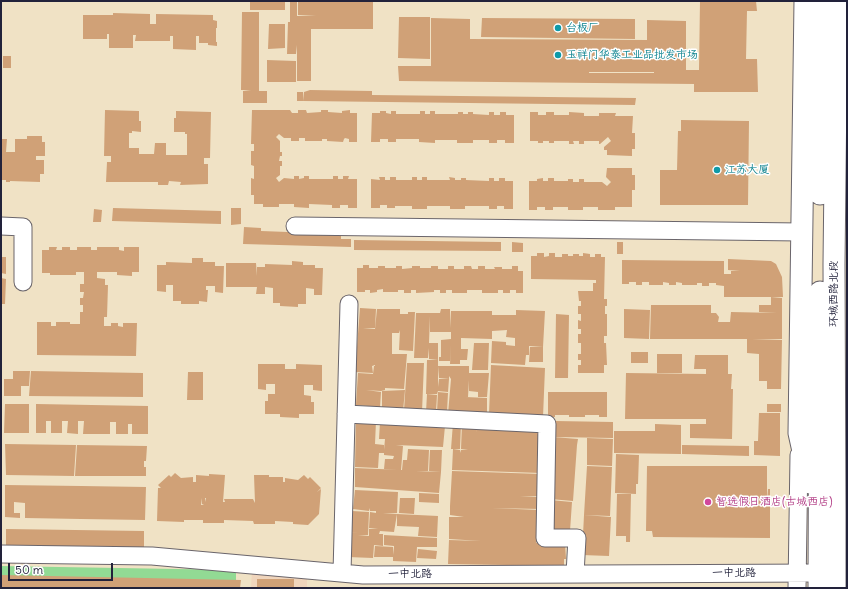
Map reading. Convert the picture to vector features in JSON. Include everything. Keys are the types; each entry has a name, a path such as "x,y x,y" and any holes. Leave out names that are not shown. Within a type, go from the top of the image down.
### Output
{"main road":[{"path":"806,1 801,232 799,433 820,527"},
{"name":"环城西路北段","path":"819,581 821,1"},
{"name":"环城西路北段","path":"835,588 834,264 837,1"},
{"path":"835,512 847,466"}],"street":[{"path":"1,226 23,227 23,282"},
{"path":"295,226 801,232"},
{"path":"342,572 349,304"},
{"path":"346,414 547,424 545,538 577,538 575,574"},
{"path":"797,581 799,433"},
{"name":"一中北路","path":"1,554 152,556 362,574 575,574 819,581"}],"shaded area":[{"path":"252,570 307,572 307,588 251,588"}],"green space":[{"path":"1,566 236,570 236,588 1,588"}],"building":[{"path":"250,1 285,1 285,10 250,10"},
{"path":"290,1 297,1 297,16 316,16 298,15 298,1 373,1 373,29 311,29 311,81 297,81 297,45 296,54 287,54"},
{"path":"700,1 756,1 757,11 747,11 746,59 757,59 758,92 694,92 694,84 399,81 398,66 431,66 431,18 470,19 470,39 647,40 647,20 686,21 686,70 699,70","holes":["589,72 654,73 589,73"]},
{"path":"242,12 259,12 259,91 267,91 267,103 243,103 243,91 251,90 241,90"},
{"path":"113,13 150,14 150,24 156,24 156,14 213,15 213,20 217,21 217,46 208,45 208,43 199,43 199,36 196,36 196,50 173,49 173,36 170,36 170,41 135,41 136,35 133,35 133,48 109,48 109,34 107,34 107,39 83,39 83,15 113,15"},
{"path":"399,17 430,17 430,59 398,58"},
{"name":"台板厂","path":"482,18 635,19 635,39 481,37"},
{"path":"269,24 285,24 285,48 268,49"},
{"path":"3,56 11,56 11,68 3,68"},
{"path":"267,60 296,61 296,82 267,82"},
{"path":"310,90 372,91 372,95 636,98 635,105 303,101 304,92"},
{"path":"297,92 303,92 303,101 297,101"},
{"path":"105,110 139,111 141,132 132,131 132,133 129,133 129,148 139,148 139,154 154,154 155,143 166,143 166,155 187,155 187,134 185,134 185,132 174,132 174,118 176,118 176,111 211,112 210,158 204,158 204,164 208,164 208,184 180,185 181,182 169,181 168,185 158,185 158,182 106,182 107,162 111,162 111,156 104,156"},
{"path":"252,110 290,110 292,113 298,113 298,110 306,110 307,113 328,110 328,112 342,113 342,111 350,110 350,113 357,113 357,142 349,142 349,139 345,138 343,142 327,141 327,139 322,139 322,141 305,141 305,138 299,138 299,141 291,141 291,138 284,138 279,134 276,137 280,141 280,152 282,152 282,156 280,156 279,161 282,161 282,166 280,166 280,175 276,178 279,182 284,178 294,179 294,176 299,176 299,179 304,178 304,176 309,176 309,179 333,179 333,176 338,176 338,179 343,179 343,176 349,176 348,179 357,179 357,208 348,208 348,205 340,205 340,208 332,208 332,205 309,204 309,208 294,207 294,204 279,204 279,207 263,207 263,204 254,204 254,195 251,195 251,178 254,179 254,166 251,165 251,151 254,151 254,144 251,144"},
{"path":"380,111 386,111 386,113 391,114 391,111 396,111 396,114 420,114 420,111 425,111 425,114 430,114 430,111 435,111 435,114 458,114 458,112 463,112 463,114 468,114 468,112 473,112 473,114 489,115 489,112 494,112 494,115 500,115 500,112 506,112 506,115 514,115 514,143 505,143 505,140 497,140 497,143 489,143 489,140 473,140 473,143 457,143 457,140 435,140 435,143 419,142 419,139 396,139 396,142 388,142 388,139 380,139 380,142 371,142 372,113 380,113"},
{"path":"530,112 538,112 538,115 546,115 546,112 554,112 554,115 569,115 569,112 584,113 584,116 599,116 599,113 616,113 615,116 633,116 632,133 635,133 635,149 632,149 632,156 607,155 607,150 604,150 604,147 611,141 608,137 600,144 599,141 584,141 584,144 579,144 579,141 573,141 574,144 569,144 569,141 554,141 554,143 549,143 549,141 543,141 543,143 538,143 538,141 530,141"},
{"path":"681,120 749,121 748,205 660,205 660,170 677,170 678,131 681,131"},
{"path":"27,136 42,136 42,142 45,142 45,156 36,156 36,160 44,160 44,174 40,174 40,182 6,182 6,180 1,180 1,139 7,139 6,152 15,152 15,139 27,139"},
{"path":"607,168 632,168 632,175 635,175 635,190 632,190 632,207 615,207 615,210 598,210 598,207 583,207 583,210 568,210 568,207 553,207 553,210 545,210 545,207 537,207 537,210 529,210 529,181 537,181 537,179 543,178 543,181 548,181 548,178 554,178 554,181 568,181 568,179 573,179 573,182 579,182 579,179 584,179 584,182 602,182 607,186 611,182 606,177"},
{"path":"379,177 385,177 385,180 390,180 390,177 396,177 396,180 412,180 412,177 417,177 417,180 422,180 422,177 427,177 427,180 450,180 449,177 455,178 455,180 466,178 466,180 489,181 489,178 494,178 494,181 499,181 499,178 505,178 505,181 513,181 513,209 504,209 504,206 497,206 497,209 489,209 489,206 465,206 465,209 450,209 450,206 427,206 427,209 412,209 412,206 395,206 395,208 387,208 387,205 380,205 380,208 371,208 371,179 380,180"},
{"path":"113,208 221,211 221,224 112,221"},
{"path":"231,208 241,208 241,224 231,225"},
{"path":"94,209 102,210 101,222 93,222"},
{"path":"244,227 261,228 261,231 341,234 341,239 351,239 351,247 243,244"},
{"path":"354,240 501,242 501,251 354,250"},
{"path":"512,242 523,243 523,252 512,252"},
{"path":"617,242 623,242 623,254 617,254"},
{"path":"49,247 57,247 56,250 62,250 62,247 70,247 70,250 77,250 77,247 91,247 91,250 97,250 97,247 119,247 119,250 124,251 124,247 139,247 139,272 132,272 132,276 117,275 117,272 97,272 97,278 105,279 105,285 108,285 107,317 104,317 104,326 111,326 111,323 118,323 118,326 123,327 123,323 137,323 136,356 37,355 37,322 51,322 51,326 56,326 56,322 80,324 80,312 83,312 83,305 80,305 80,298 83,298 84,292 80,292 80,284 84,284 84,272 76,272 76,275 50,275 50,273 42,273 42,250 49,250"},
{"path":"537,253 544,253 544,257 549,256 549,253 555,253 555,257 562,257 562,254 573,256 573,254 579,254 579,256 583,256 583,253 590,254 590,257 595,257 595,254 601,254 601,257 605,257 604,299 607,299 605,314 607,314 607,336 604,336 604,343 606,343 607,365 604,365 604,373 578,373 578,365 581,365 581,360 578,360 578,354 581,354 581,343 578,343 578,334 581,334 581,329 578,329 578,320 581,321 581,314 578,314 578,306 581,306 581,301 579,301 578,291 593,291 593,283 596,283 596,280 531,279 531,256 537,256"},
{"path":"1,257 6,257 6,274 1,273"},
{"path":"192,258 203,258 203,262 215,262 215,266 224,266 223,293 215,292 215,286 206,286 206,290 208,290 207,302 199,301 199,304 181,304 181,301 173,301 173,285 166,285 166,292 157,291 157,265 166,265 166,262 192,263"},
{"path":"728,259 771,261 776,264 782,277 783,297 724,297 724,274 731,274 731,271 740,271 728,270"},
{"path":"622,260 724,261 724,286 716,285 716,283 709,283 709,286 702,286 702,283 697,283 697,285 682,285 682,283 676,282 676,285 669,285 669,283 663,282 663,285 649,285 649,282 642,282 642,285 636,285 636,282 622,284"},
{"path":"292,261 303,262 303,265 315,265 315,268 323,268 322,295 314,295 314,289 306,288 306,304 298,304 298,307 280,306 280,303 273,303 273,288 265,287 265,294 256,294 257,287 226,287 226,263 256,263 257,276 257,267 265,267 265,264 292,265"},
{"path":"363,265 369,265 369,268 385,266 385,268 396,268 396,266 402,266 402,269 412,268 412,266 431,268 431,266 438,266 438,269 448,269 448,266 454,266 454,269 464,269 464,266 471,266 472,269 478,269 478,266 485,266 485,269 502,267 502,269 512,269 512,266 518,266 518,271 523,271 523,293 516,293 516,290 510,290 510,293 503,293 503,290 498,290 498,293 482,293 482,290 467,290 467,293 452,293 452,290 446,290 446,293 440,293 440,290 434,290 434,292 416,293 416,290 411,290 411,293 404,293 404,290 398,290 398,292 383,292 383,289 370,293 370,290 365,290 365,292 357,292 357,268 363,268"},
{"path":"1,278 6,279 5,304 1,304"},
{"path":"771,297 782,298 782,339 752,340 782,340 781,389 767,389 767,381 759,381 759,354 747,353 747,339 650,339 651,305 711,305 711,313 716,313 719,317 718,322 730,322 731,312 777,313 759,312 759,305 771,305"},
{"path":"360,308 376,309 375,328 363,329 375,329 377,309 400,309 400,314 415,312 413,351 399,350 400,330 399,333 392,333 392,354 407,354 404,389 385,388 385,390 381,391 366,390 381,392 380,407 356,405 358,373 373,374 375,366 375,365 372,366 373,373 355,372"},
{"path":"441,309 450,309 450,328 451,311 492,311 492,315 516,315 516,310 545,311 543,347 529,346 529,355 526,355 525,365 491,363 492,341 506,342 506,345 515,346 515,338 506,337 507,330 492,331 492,339 461,338 461,349 468,349 467,360 460,360 460,364 450,364 451,344 450,361 439,361 439,357 441,357 441,340 451,339 451,332 430,332 430,316 429,343 438,343 438,360 429,359 429,348 428,358 414,358 416,313 440,313"},
{"path":"624,309 650,310 649,339 624,338"},
{"path":"556,314 569,315 568,378 555,378"},
{"path":"474,343 489,343 488,370 472,370"},
{"path":"530,347 543,347 543,362 529,362"},
{"path":"631,352 648,352 648,363 631,363"},
{"path":"657,354 682,354 682,373 657,373"},
{"path":"695,355 728,355 728,374 732,374 731,389 733,389 732,439 690,438 690,424 706,424 706,419 625,419 626,373 706,374 706,369 694,369"},
{"path":"427,360 438,360 438,387 439,379 449,379 448,392 438,391 437,394 426,394"},
{"path":"407,363 424,363 422,412 404,411"},
{"path":"258,364 285,364 285,369 296,369 296,364 322,365 322,391 313,390 313,385 304,385 304,395 311,396 311,402 314,402 314,414 299,414 299,418 280,417 280,414 265,414 265,401 268,401 268,394 275,394 275,384 266,384 266,390 258,389"},
{"path":"491,365 545,368 543,417 489,414"},
{"path":"438,366 469,366 469,373 489,373 487,397 478,397 478,392 469,391 469,380 468,397 466,397 487,398 487,415 448,414 451,379 449,376 449,379 439,378"},
{"path":"13,371 30,371 29,386 21,386 21,396 4,396 4,379 13,379"},
{"path":"31,371 143,373 143,397 29,396"},
{"path":"188,372 203,372 203,400 187,400"},
{"path":"405,390 403,411 382,412 382,391"},
{"path":"438,392 448,393 447,412 437,412"},
{"path":"548,392 607,392 607,417 599,417 599,415 569,417 569,415 555,415 555,417 548,417"},
{"path":"427,394 437,395 436,412 426,412"},
{"path":"5,404 29,404 29,433 4,433"},
{"path":"36,404 148,406 148,434 132,434 132,424 128,424 128,434 116,434 116,422 110,422 110,434 83,434 84,421 78,421 78,434 67,433 68,421 62,421 62,433 51,433 51,421 46,421 46,433 36,433"},
{"path":"767,404 781,404 781,412 767,412"},
{"path":"759,413 780,413 780,456 754,455 754,441 758,441"},
{"path":"356,420 376,421 375,444 384,445 384,450 385,439 379,439 380,422 445,426 443,447 396,445 403,446 401,470 384,469 385,459 393,459 394,456 384,455 384,453 379,453 378,468 355,467"},
{"path":"555,421 613,422 613,438 555,437"},
{"path":"453,423 461,424 460,449 451,449"},
{"path":"462,424 477,424 476,433 477,426 541,430 541,473 452,470 453,449 460,450 460,453 461,450 468,450 461,449"},
{"path":"655,424 681,425 681,454 614,453 614,431 655,431"},
{"path":"553,437 578,439 573,501 550,499"},
{"path":"587,438 613,439 612,466 587,465"},
{"path":"5,444 76,445 74,476 6,475"},
{"path":"77,445 147,446 146,461 144,461 146,476 75,476"},
{"path":"682,445 749,446 749,456 682,454"},
{"path":"408,449 429,450 428,471 416,471 441,472 439,493 355,487 355,468 402,470 403,460 407,460"},
{"path":"430,450 442,450 441,472 429,471"},
{"path":"616,454 639,455 638,484 636,484 636,494 615,493"},
{"path":"587,466 612,467 610,516 584,515"},
{"path":"647,466 767,466 767,501 768,489 770,489 770,538 653,537 652,531 646,531"},
{"path":"452,471 541,474 540,496 520,496 540,497 540,509 492,508 539,510 536,543 565,543 566,559 564,559 564,566 448,564 449,540 481,541 449,539 449,517 464,517 450,515"},
{"path":"175,473 181,478 193,477 193,482 196,482 196,475 225,475 223,502 225,502 224,499 253,499 255,503 254,475 283,477 283,482 285,482 285,478 298,480 304,475 308,479 310,477 321,488 317,492 321,489 319,514 308,525 275,521 275,524 254,524 253,521 224,520 224,523 203,523 203,520 184,520 184,522 157,521 158,488 161,488 158,485 169,475 171,477"},
{"path":"5,485 81,486 81,519 25,518 25,503 14,502 14,513 20,513 20,518 5,517"},
{"path":"81,486 146,487 145,520 81,519"},
{"path":"355,490 398,492 397,513 383,513 397,514 394,532 380,531 379,534 383,534 383,546 374,545 373,558 348,557 350,532 359,533 351,532 352,511 369,512 368,535 358,535 369,536 369,529 378,529 369,528 370,512 376,513 376,511 370,511 370,508 369,511 353,509"},
{"path":"419,493 439,494 439,503 419,502"},
{"path":"617,494 631,494 630,542 626,542 626,536 616,536"},
{"path":"400,498 415,498 414,514 399,513"},
{"path":"550,500 572,502 570,531 549,530"},
{"path":"397,514 438,516 437,537 418,536 419,527 397,526"},
{"path":"584,515 611,517 609,556 582,555"},
{"path":"6,529 144,531 144,548 6,546"},
{"path":"384,535 437,538 437,547 417,547 416,562 393,561 393,557 374,557 375,546 393,547 394,555 394,546 384,545"},
{"path":"418,549 437,551 436,559 417,558"},
{"path":"1,575 241,580 240,588 1,588"},
{"path":"257,579 294,579 294,588 257,588"}],"place":[{"name":"台板厂","path":"558,28"},
{"name":"玉祥门华泰工业品批发市场","path":"558,55"},
{"name":"江苏大厦","path":"717,170"},
{"name":"智选假日酒店(古城西店)","path":"708,502"}]}
